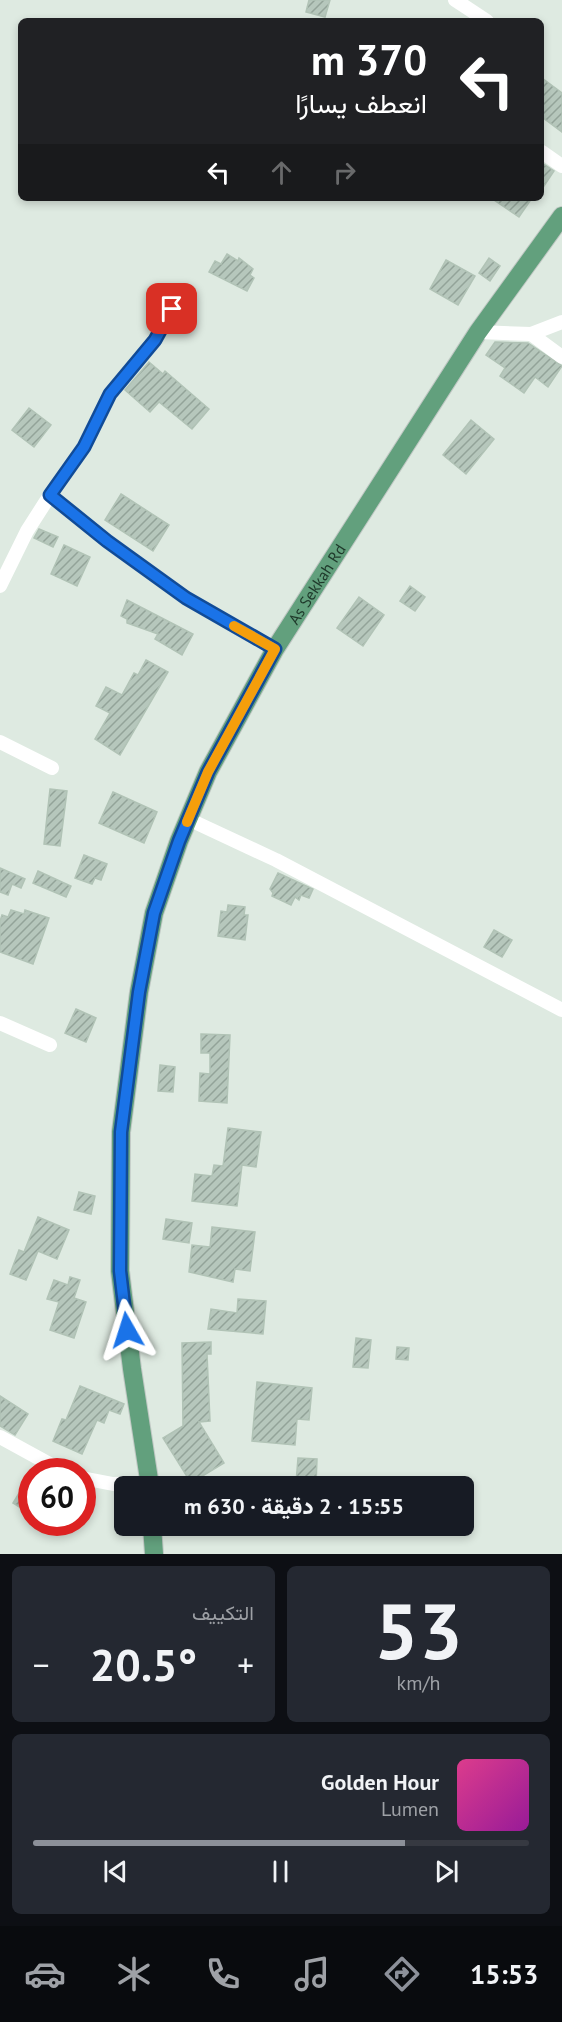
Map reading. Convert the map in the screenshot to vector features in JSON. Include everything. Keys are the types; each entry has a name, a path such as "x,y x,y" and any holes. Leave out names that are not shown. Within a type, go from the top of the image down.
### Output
{"main road":[{"name":"As Sekkah Rd","path":"149,1476 120,1271 121,1132 139,992 154,913 188,819 208,772 275,649 478,332 562,216"},
{"path":"153,1536 154,1554"}],"street":[{"path":"455,0 483,18"},
{"path":"544,153 562,165"},
{"path":"0,586 27,531 84,447 110,394 155,340 172,309"},
{"path":"478,332 531,334 562,322"},
{"path":"531,334 562,357"},
{"path":"50,495 107,541 186,598 275,649"},
{"path":"0,742 52,768"},
{"path":"188,819 276,860 562,1010"},
{"path":"0,1023 50,1046"},
{"path":"0,1437 38,1458"},
{"path":"96,1481 114,1484"}],"building":[{"path":"309,0 330,0 325,17 306,12"},
{"path":"544,80 562,93 562,132 544,118"},
{"path":"544,164 554,171 544,186"},
{"path":"495,201 530,201 519,217"},
{"path":"227,254 238,261 239,258 253,269 250,275 254,278 247,291 209,272 215,261 221,264"},
{"path":"489,258 500,266 490,281 479,273"},
{"path":"446,260 475,276 458,305 430,289"},
{"path":"495,342 528,343 562,366 548,387 535,377 524,393 500,376 505,368 486,355"},
{"path":"149,362 163,374 165,371 209,409 192,429 159,402 150,412 125,390"},
{"path":"29,408 51,425 34,447 12,430"},
{"path":"471,420 494,439 466,474 443,455"},
{"path":"121,494 169,525 153,551 105,520"},
{"path":"39,529 58,537 53,547 34,538"},
{"path":"64,545 90,557 77,586 51,574"},
{"path":"410,586 425,597 415,611 400,601"},
{"path":"359,597 384,615 363,646 337,628"},
{"path":"127,600 193,634 182,655 155,639 158,634 127,623 127,619 121,616"},
{"path":"146,660 168,672 120,755 95,739 110,713 96,706 106,687 122,695 134,673 138,675"},
{"path":"50,789 67,791 60,846 44,844"},
{"path":"113,792 157,812 144,843 99,823"},
{"path":"84,855 107,864 101,880 95,878 92,884 75,878"},
{"path":"0,868 25,879 21,888 12,884 8,895 0,892"},
{"path":"38,871 71,886 66,897 33,883"},
{"path":"278,873 313,889 309,898 301,895 299,900 295,897 291,905 272,896 270,889"},
{"path":"228,905 245,907 244,915 248,915 245,940 218,936 221,911 227,912"},
{"path":"11,910 24,914 25,910 49,918 33,964 0,952 0,921 2,915 8,917"},
{"path":"494,930 512,940 502,957 484,947"},
{"path":"76,1009 96,1018 86,1042 65,1033"},
{"path":"201,1034 230,1035 227,1103 199,1101 200,1073 210,1074 210,1053 201,1053"},
{"path":"160,1065 175,1067 173,1092 158,1091"},
{"path":"228,1128 261,1132 256,1167 242,1165 237,1206 192,1201 195,1174 212,1176 214,1165 223,1166"},
{"path":"79,1192 95,1196 91,1214 74,1210"},
{"path":"38,1217 69,1230 57,1259 38,1251 26,1280 10,1274 19,1250 24,1252"},
{"path":"166,1219 192,1223 189,1243 163,1239"},
{"path":"212,1227 255,1232 250,1271 235,1269 233,1282 189,1272 192,1245 210,1247"},
{"path":"70,1277 80,1280 74,1298 86,1302 74,1338 50,1330 59,1302 47,1299 54,1280 68,1285"},
{"path":"238,1299 266,1301 263,1334 208,1329 211,1309 237,1313"},
{"path":"356,1338 371,1340 368,1368 353,1367"},
{"path":"211,1342 211,1354 207,1354 210,1421 199,1422 224,1463 203,1476 187,1476 163,1438 183,1426 182,1343"},
{"path":"397,1347 409,1348 408,1360 396,1359"},
{"path":"257,1382 312,1388 309,1420 297,1419 295,1445 252,1441"},
{"path":"80,1386 124,1404 120,1414 109,1410 104,1423 97,1420 82,1454 53,1441 62,1419 66,1420"},
{"path":"0,1396 28,1414 15,1435 0,1426"},
{"path":"298,1458 317,1459 316,1476 297,1476"},
{"path":"18,1495 18,1506 13,1503"}],"slow traffic":[{"path":"187,822 208,772 275,649 234,626"}],"route":[{"path":"127,1330 120,1271 121,1132 139,992 154,913 179,841 208,772 275,649 186,598 107,541 50,495 84,447 110,394 155,340 172,309"}]}
